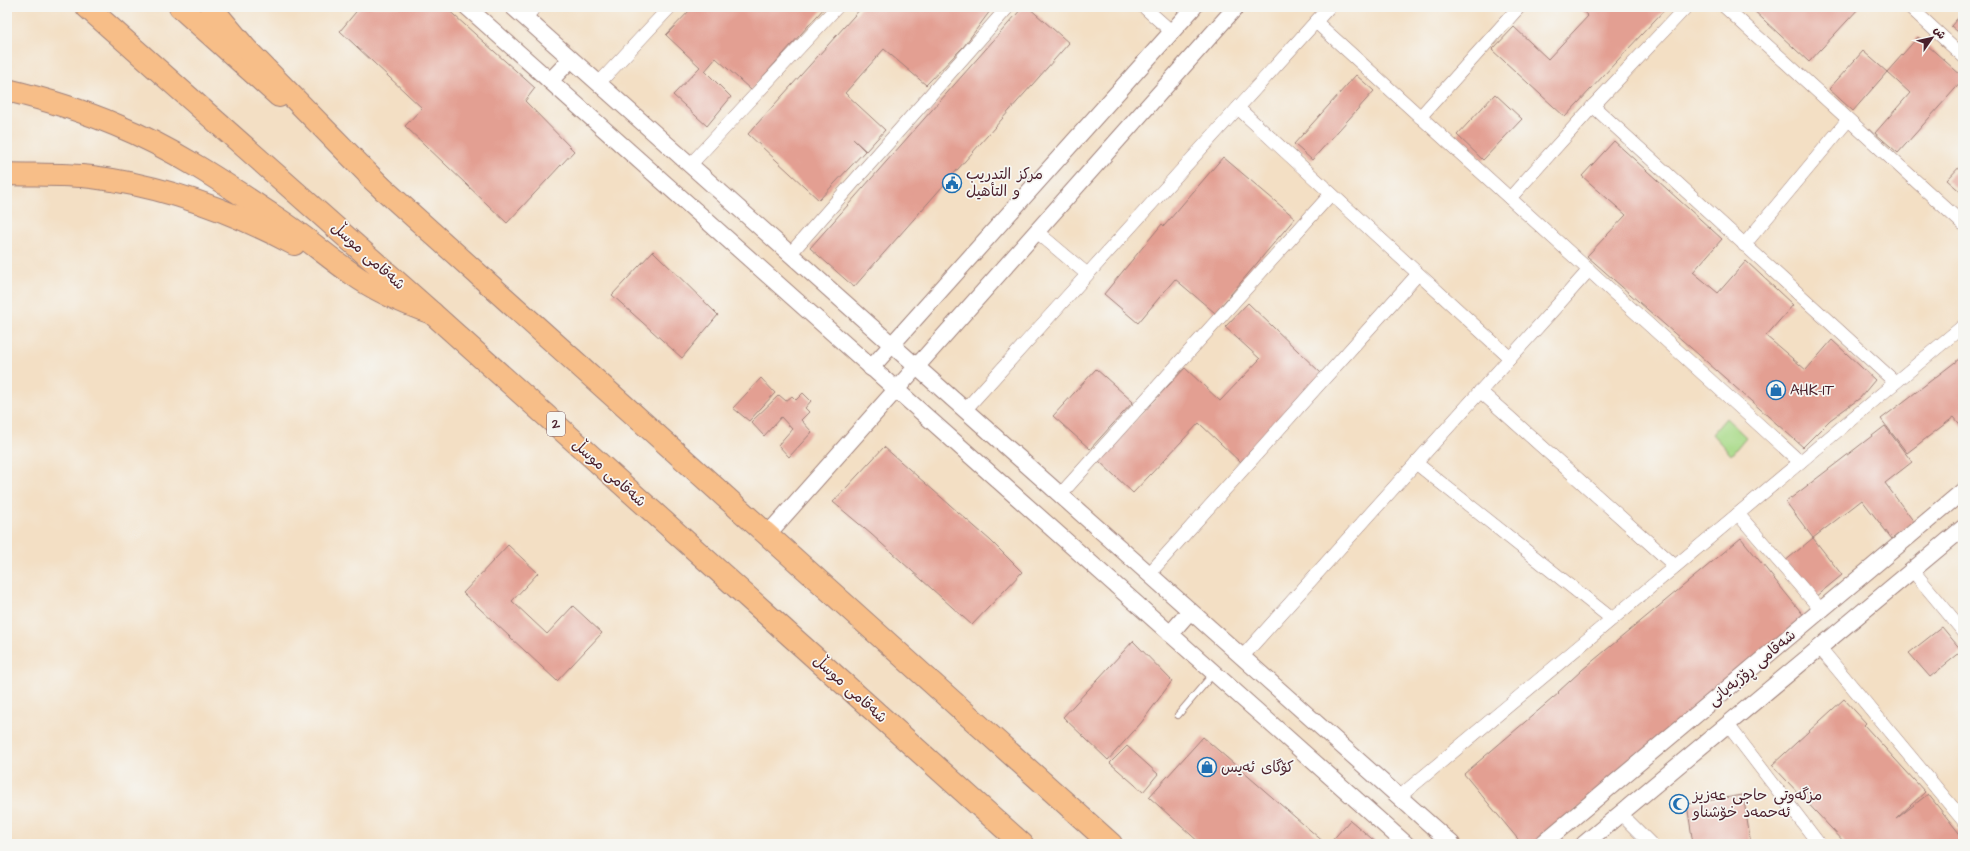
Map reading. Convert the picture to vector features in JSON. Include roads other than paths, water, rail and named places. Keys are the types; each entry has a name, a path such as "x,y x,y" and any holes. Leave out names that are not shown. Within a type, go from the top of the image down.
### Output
{"highway":[{"name":"شەقامی موسڵ","path":"87,7 432,313 1022,844"},
{"path":"180,7 1111,844"},
{"path":"211,7 246,48 384,190"},
{"path":"7,90 47,100 117,125 169,152 210,174 280,221 352,274"},
{"path":"7,174 92,177 163,190 207,204 248,221 352,274 385,294 432,313"}],"street":[{"path":"467,7 1406,844"},
{"path":"513,7 530,12 571,59 598,84 690,164 892,346 1452,844"},
{"path":"598,84 670,7"},
{"path":"690,164 837,7"},
{"path":"790,254 1008,7"},
{"path":"1144,7 1172,32"},
{"path":"871,368 1194,7"},
{"path":"767,534 1236,7"},
{"path":"965,410 1329,7"},
{"path":"1420,117 1519,7"},
{"path":"1510,198 1593,106 1686,7"},
{"path":"1724,7 1963,224"},
{"path":"1910,7 1963,56"},
{"path":"1316,22 1800,462"},
{"path":"550,81 571,59"},
{"path":"1593,106 1895,382"},
{"path":"1238,108 1510,358"},
{"path":"1744,245 1848,120"},
{"path":"1060,495 1331,194"},
{"path":"1036,231 1087,274"},
{"path":"1242,657 1589,270"},
{"path":"1149,574 1418,274"},
{"path":"1399,797 1963,326"},
{"path":"1480,391 1676,566"},
{"path":"1416,463 1612,619"},
{"name":"شەقامی ڕۆژبەیانی","path":"1542,844 1963,491"},
{"path":"1738,514 1821,610"},
{"name":"شەقامی ڕۆژبەیانی","path":"1584,844 1963,528"},
{"path":"1912,570 1963,631"},
{"path":"1170,634 1190,610"},
{"path":"1820,648 1963,820"},
{"path":"1728,724 1819,844"},
{"path":"1621,814 1651,844"}],"lane":[{"path":"1178,715 1214,673"}],"place":[{"name":"مركز التدريب و التأهيل","path":"952,183"},
{"name":"AHK-IT","path":"1776,390"},
{"name":"کۆگای ئەیس","path":"1207,767"},
{"name":"مزگەوتی حاجی عەزیز ئەحمەد خۆشناو","path":"1679,804"}]}
